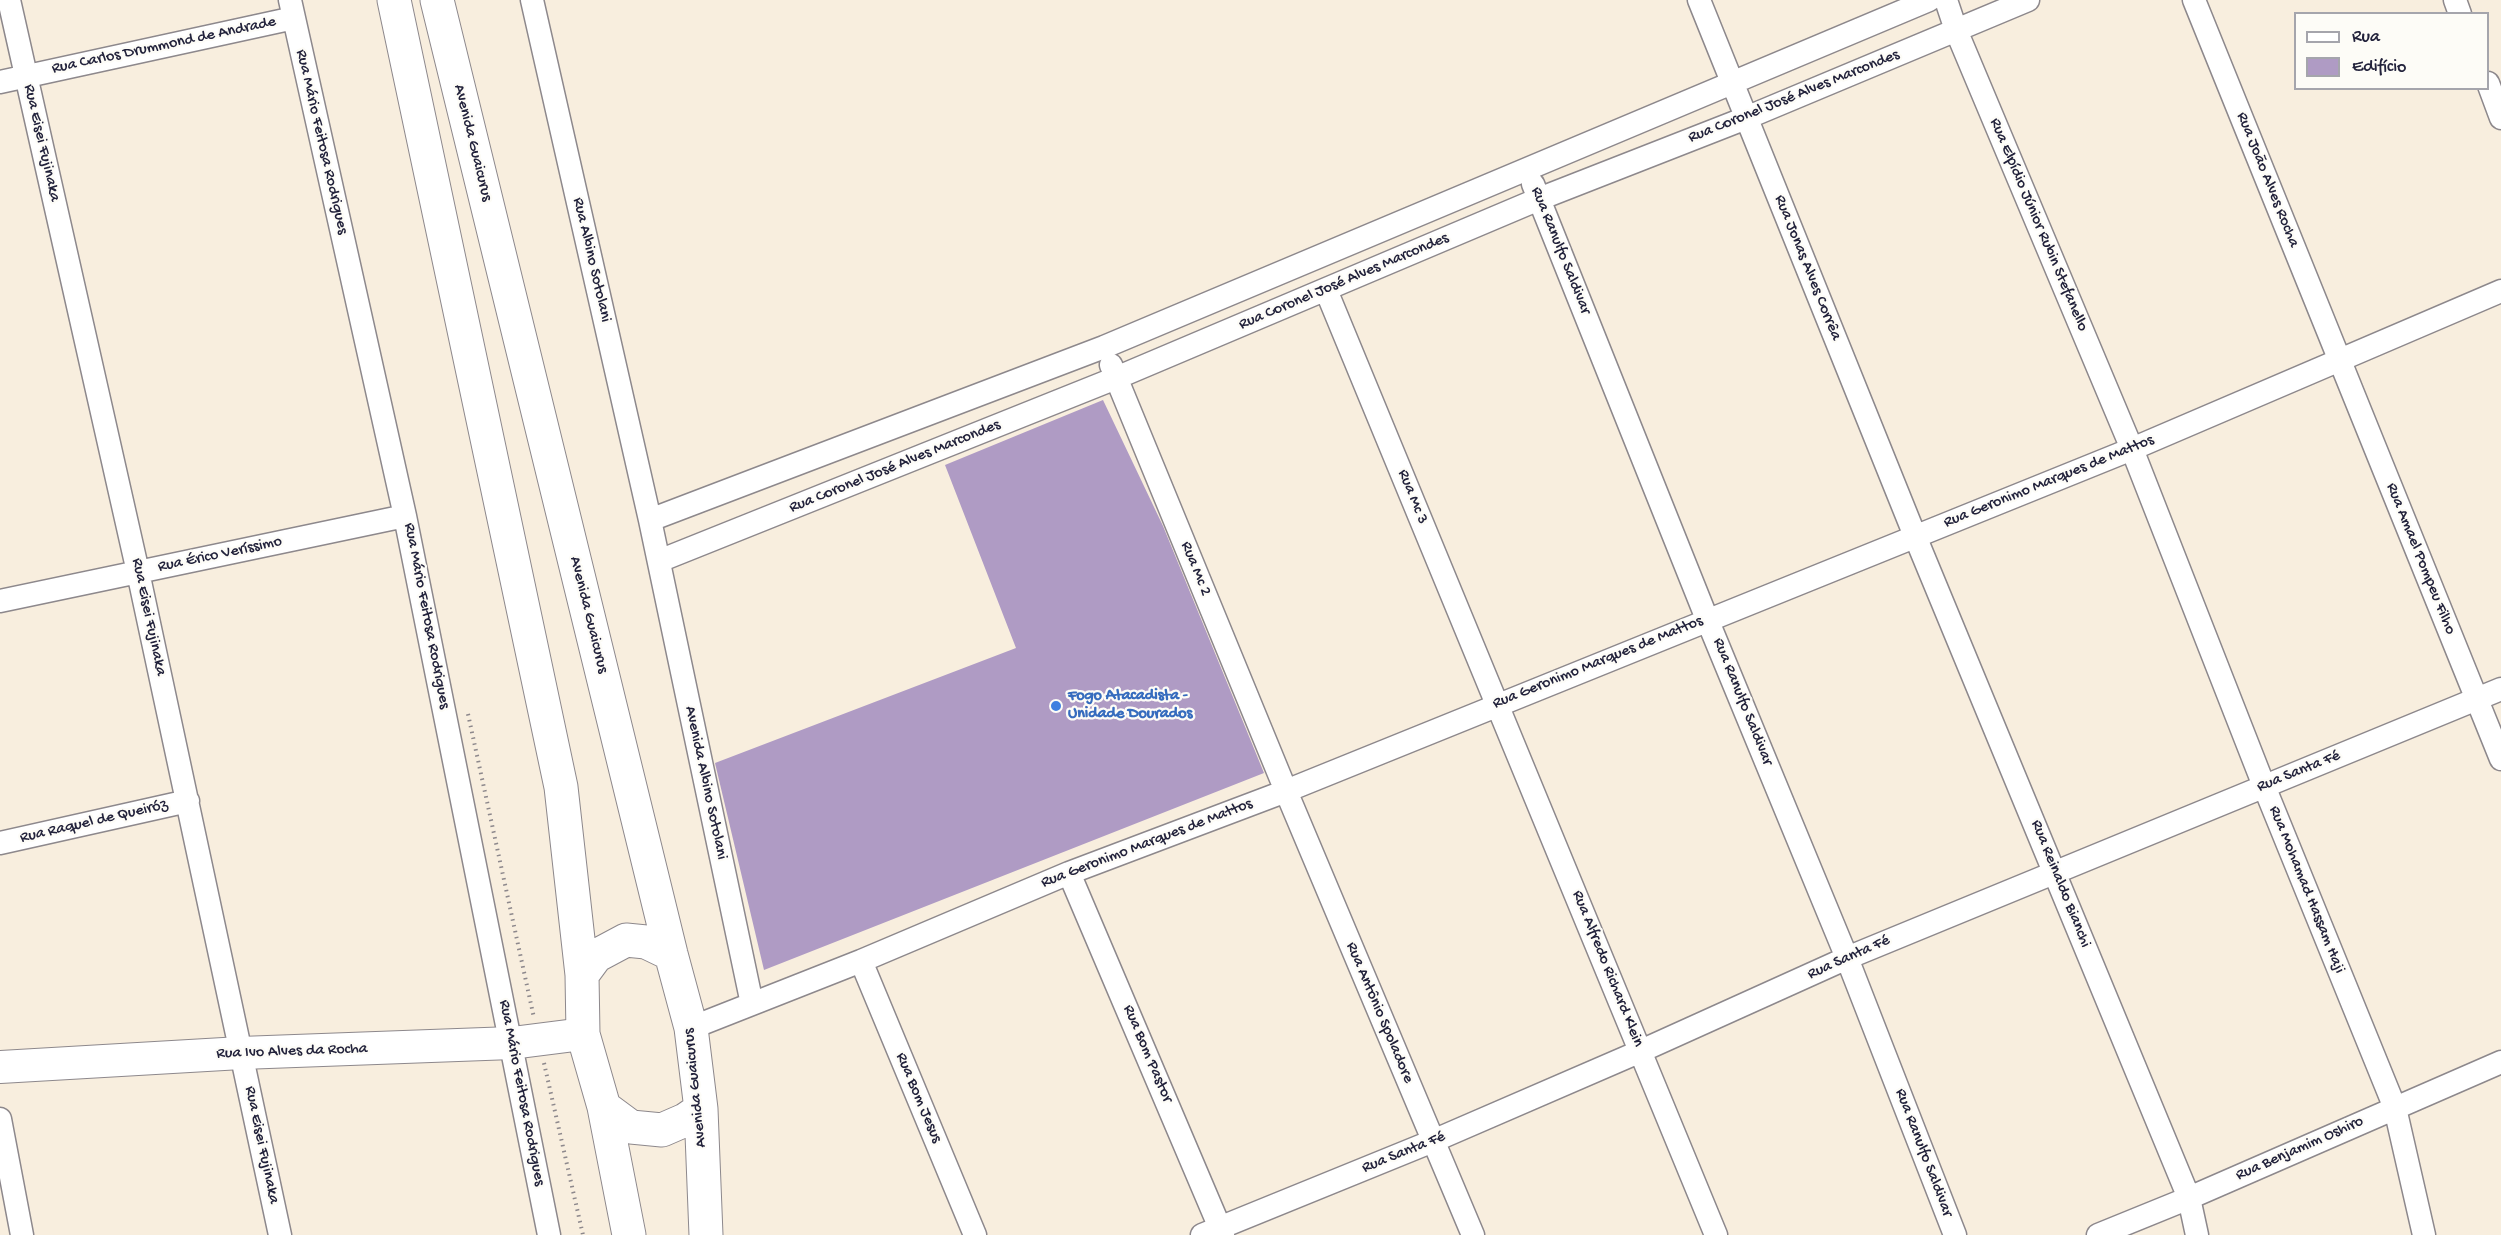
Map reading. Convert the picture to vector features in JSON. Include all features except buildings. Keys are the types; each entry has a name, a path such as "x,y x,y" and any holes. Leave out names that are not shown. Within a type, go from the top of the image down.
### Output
{"main road":[{"path":"394,0 561,787 582,975 583,1034 604,1107 629,1235"},
{"name":"Avenida Guaicurus","path":"437,0 671,954 692,1028 701,1109 706,1235"},
{"path":"582,975 596,956 626,940 646,942 671,954"},
{"path":"604,1107 631,1127 662,1130 685,1120 701,1109"}],"street":[{"name":"Rua Eisei Fujinaka","path":"9,0 138,572 280,1235"},
{"name":"Rua Albino Sotolani","path":"532,0 659,561"},
{"name":"Rua Jonas Alves Corrêa","path":"1699,0 1915,536"},
{"name":"Rua Coronel José Alves Marcondes","path":"650,520 1104,347 1929,0"},
{"name":"Rua Elpídio Júnior Rubin Stefanello","path":"1946,0 1956,30 2132,448"},
{"name":"Rua Coronel José Alves Marcondes","path":"659,561 1116,378 1539,199 1746,118 2028,0"},
{"name":"Rua João Alves Rocha","path":"2194,0 2339,360"},
{"name":"Rua Carlos Drummond de Andrade","path":"0,82 292,9"},
{"name":"Rua Mário Feitosa Rodrigues","path":"292,9 405,516 549,1235"},
{"path":"2489,89 2501,118"},
{"name":"Rua Ranulfo Saldivar","path":"1528,169 1707,619 1847,958 1955,1235"},
{"name":"Rua Mc 3","path":"1326,290 1497,704"},
{"name":"Rua Geronimo Marques de Mattos","path":"692,1028 861,962 1069,873 1286,791 2132,448 2501,291"},
{"name":"Rua Mc 2","path":"1104,347 1286,791"},
{"name":"Rua Amael Pompeu Filho","path":"2339,360 2501,759"},
{"name":"Rua Mohamad Hassam Haji","path":"2132,448 2264,786 2395,1108 2424,1235"},
{"name":"Rua Érico Veríssimo","path":"0,601 405,516"},
{"name":"Rua Reinaldo Bianchi","path":"1915,536 2189,1198 2197,1235"},
{"name":"Avenida Albino Sotolani","path":"659,561 752,1004"},
{"name":"Rua Santa Fé","path":"1215,1232 1641,1052 1847,958 2501,689"},
{"name":"Rua Alfredo Richard Klein","path":"1497,704 1716,1235"},
{"name":"Rua Antônio Spoladore","path":"1286,791 1473,1235"},
{"name":"Rua Raquel de Queiróz","path":"0,843 188,801"},
{"name":"Rua Bom Pastor","path":"1069,873 1215,1232"},
{"name":"Rua Bom Jesus","path":"861,962 975,1235"},
{"name":"Rua Ivo Alves da Rocha","path":"0,1067 241,1053 512,1043 583,1034"},
{"name":"Rua Benjamim Oshiro","path":"2098,1235 2189,1198 2501,1062"},
{"path":"0,1119 22,1235"}],"place":[{"name":"Fogo Atacadista - Unidade Dourados","path":"1056,706"}]}
